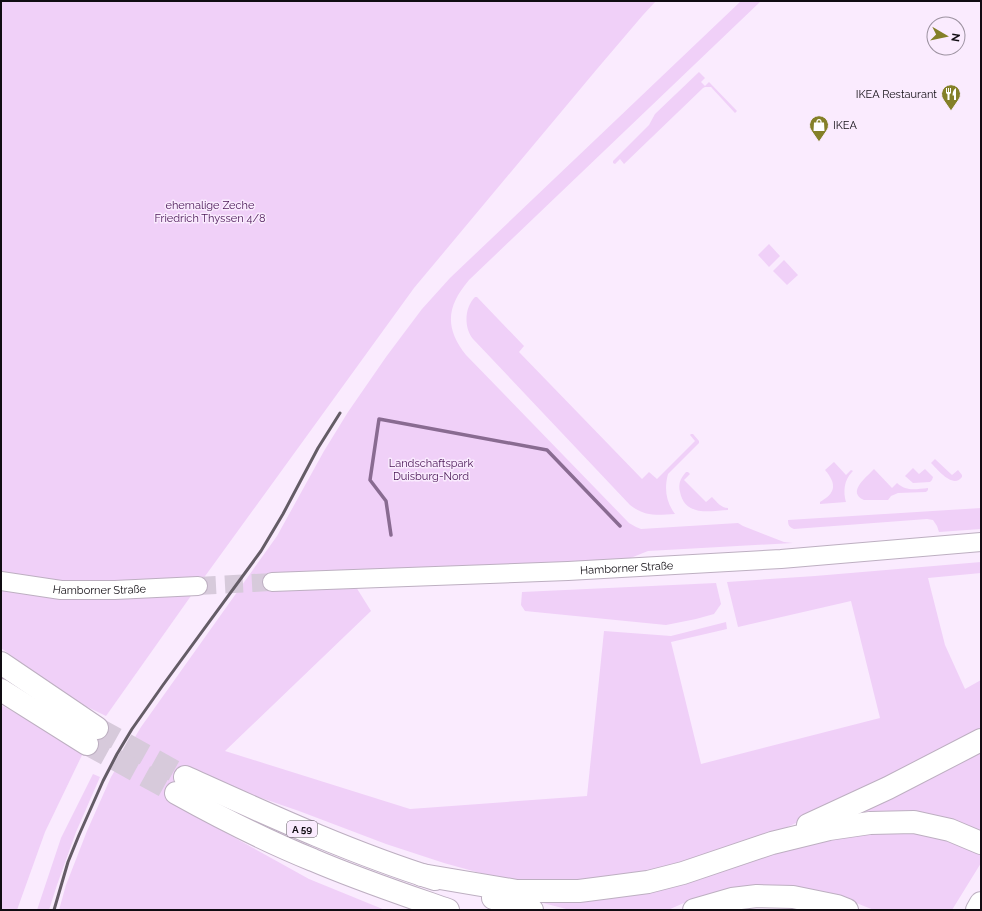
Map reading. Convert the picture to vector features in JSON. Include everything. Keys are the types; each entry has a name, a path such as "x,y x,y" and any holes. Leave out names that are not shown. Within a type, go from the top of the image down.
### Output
{"highway":[{"path":"1,663 92,736 1,690"},
{"path":"772,844 888,788 981,740"},
{"name":"A 59","path":"448,910 372,884 312,860 226,820 180,785 243,804 339,845 422,875 532,910"},
{"path":"422,875 517,891 579,891 648,882 683,873 772,844 829,829 870,823 914,822 950,830 981,843"},
{"path":"694,910 732,899 757,896 793,897 836,906 847,910"},
{"path":"412,898 434,910"},
{"path":"977,910 981,903"}],"street":[{"name":"Hamborner Straße","path":"272,582 568,572 782,559 981,542"},
{"name":"Hamborner Straße","path":"1,581 61,590 115,590 198,586"}],"green space":[{"name":"ehemalige Zeche Friedrich Thyssen 4/8","path":"1,1 656,1 597,69 414,288 203,579 70,585 1,574"},
{"name":"Landschaftspark Duisburg-Nord","path":"741,1 761,1 469,280 456,299 451,317 451,326 459,345 466,355 629,523 641,529 738,523 784,542 793,543 648,551 623,561 356,587 371,611 225,751 410,809 587,796 604,631 671,636 726,622 727,629 671,642 701,764 880,718 851,601 738,627 727,582 981,562 981,573 928,578 945,645 965,689 981,680 981,732 874,787 751,843 694,866 546,884 498,878 444,863 386,844 299,811 226,786 172,803 309,879 385,910 59,910 66,885 87,831 111,777 141,727 277,536 324,451 348,412 386,357 422,309 450,278"},
{"path":"699,72 705,78 701,82 705,86 709,82 737,111 735,113 711,87 705,87 624,164 620,159 615,164 613,163 613,161 649,125 655,114"},
{"path":"769,244 780,256 769,267 758,255"},
{"path":"784,260 798,275 787,285 773,271"},
{"path":"475,297 477,297 524,346 519,352 642,479 649,472 657,479 695,441 690,435 693,434 699,443 668,474 666,490 668,500 675,514 657,515 641,512 630,505 473,339 468,329 466,318 471,302"},
{"path":"935,459 952,475 958,470 962,477 954,481 950,480 931,463"},
{"path":"834,462 846,475 851,470 853,471 849,475 845,486 846,502 820,504 820,502 832,492 832,480 825,470"},
{"path":"913,468 919,474 925,469 933,477 932,480 930,482 913,483 905,476"},
{"path":"874,469 892,488 897,483 908,489 928,488 928,490 926,492 898,493 891,496 888,500 864,500 859,497 857,489 863,480"},
{"path":"686,472 690,474 684,480 706,502 712,497 721,506 728,508 728,510 699,511 687,506 683,500 679,486 681,479"},
{"path":"981,508 981,529 939,532 933,520 927,519 794,529 790,527 788,522 788,520"},
{"path":"716,583 721,604 714,614 666,625 525,611 521,605 522,592"},
{"path":"1,588 193,593 106,716 73,700 1,648"},
{"path":"1,705 50,732 83,753 45,832 17,910 1,910"},
{"path":"981,747 981,832 843,815"},
{"path":"93,774 100,777 76,832 49,910 37,910 61,838"},
{"path":"911,830 947,837 981,851 981,863 952,910 874,910 841,897 730,889 695,898 668,910 570,910 543,903 547,897 830,836"}],"waterway":[{"path":"391,535 386,501 370,480 379,419 547,450 620,526"}],"tunnel":[{"path":"198,586 272,582"},
{"path":"97,728 185,777"},
{"path":"87,744 176,793"}],"railway":[{"path":"54,910 68,862 103,781 117,754 132,729 163,685 261,551 283,514 318,448 340,413"}],"place":[{"name":"IKEA Restaurant","path":"951,111"},
{"name":"IKEA","path":"819,142"}]}
